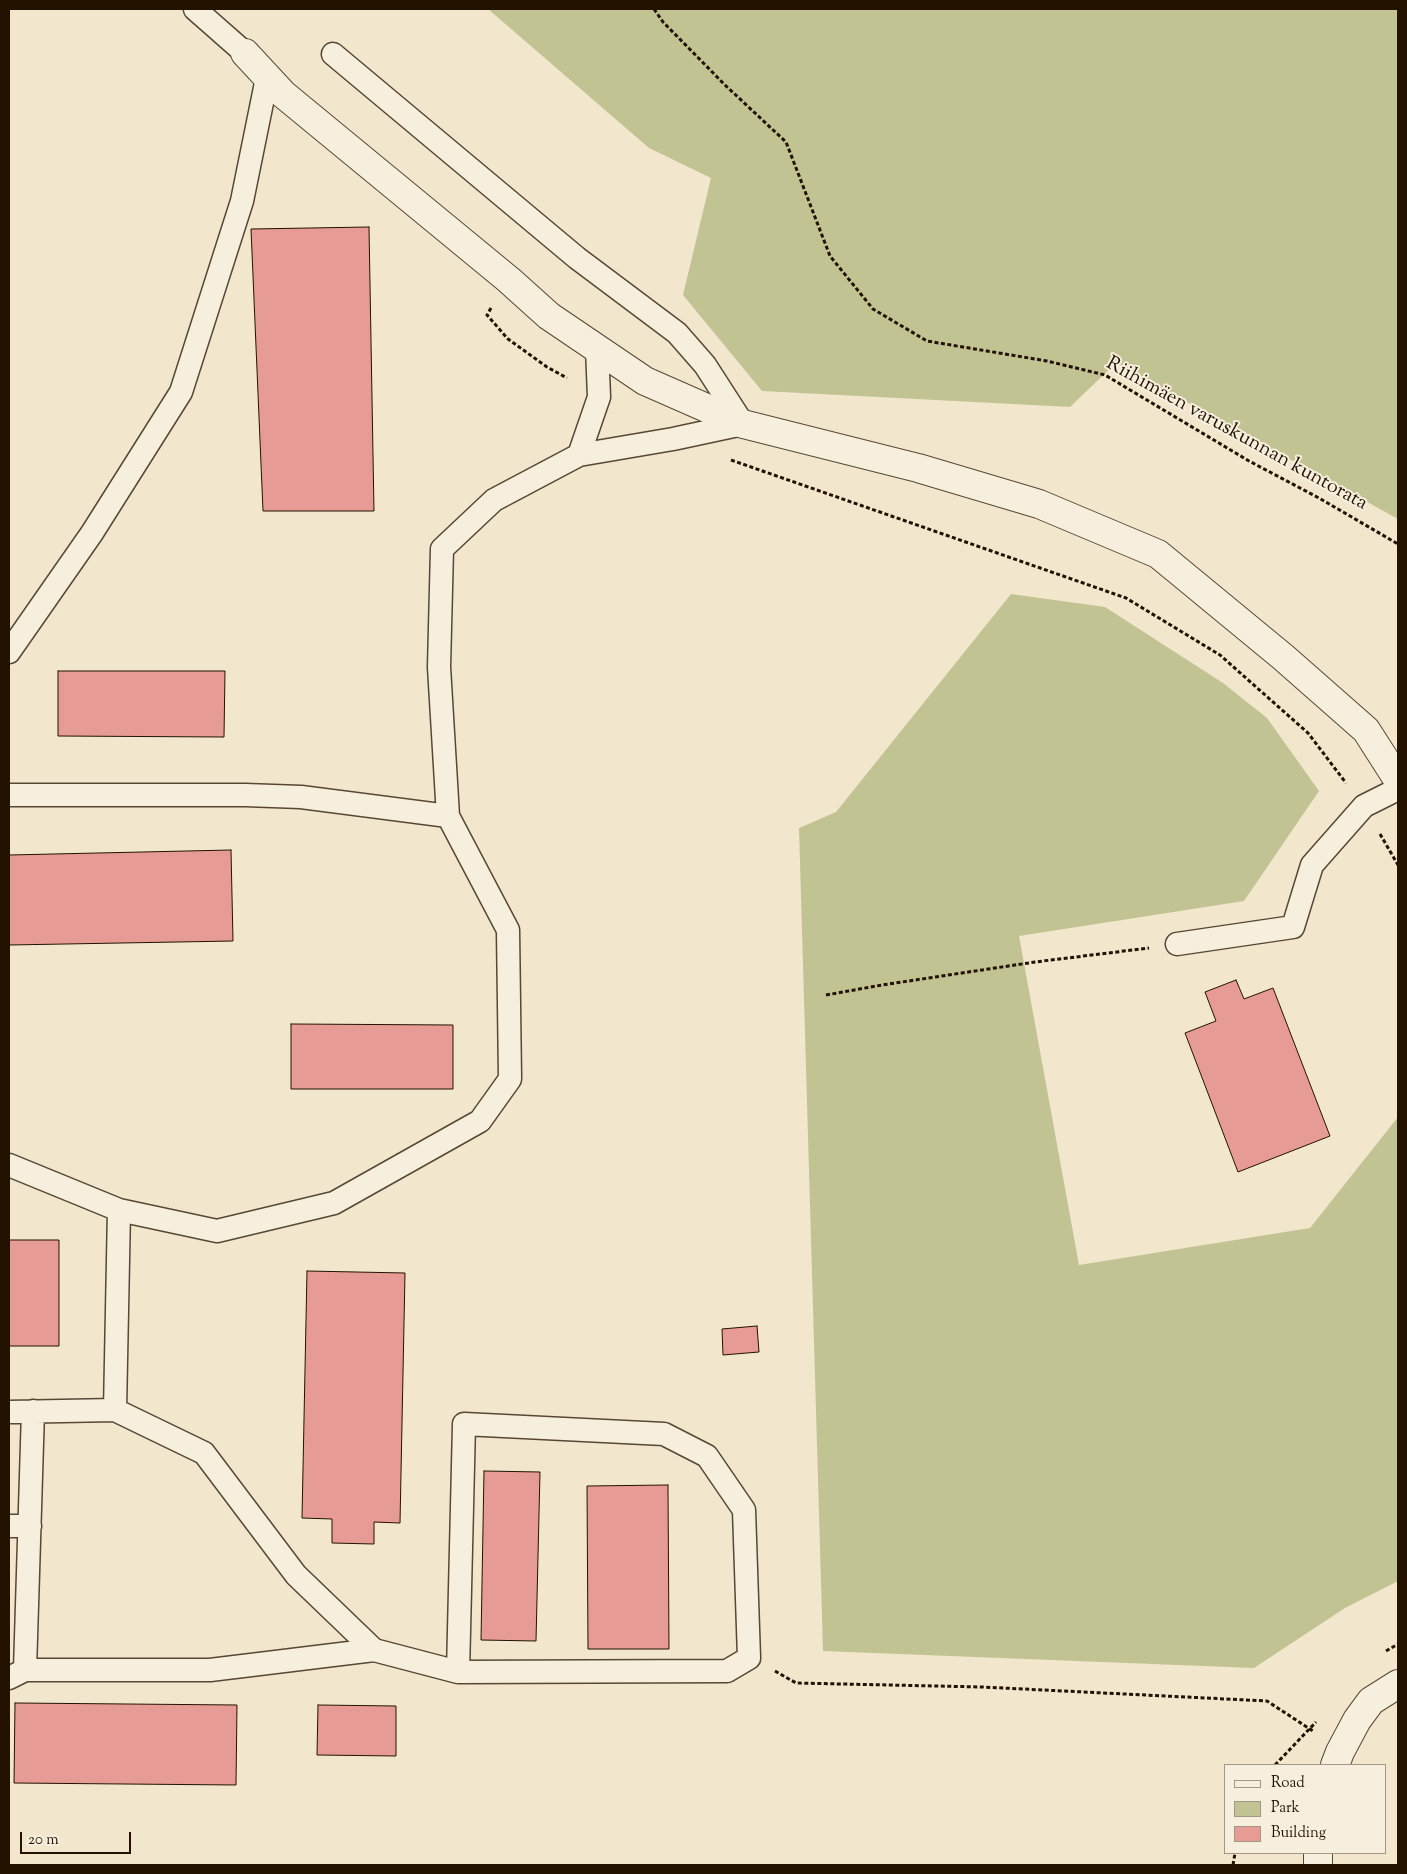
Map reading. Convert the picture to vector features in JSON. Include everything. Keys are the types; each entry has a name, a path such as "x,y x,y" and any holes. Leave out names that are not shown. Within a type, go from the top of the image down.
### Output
{"street":[{"path":"245,53 283,94 510,280 549,316 645,381 743,424 918,468 1039,504 1158,554 1283,657 1366,730 1398,780"},
{"path":"1337,1758 1357,1720 1370,1701 1398,1684"}],"lane":[{"path":"195,9 245,53"},
{"path":"9,1166 119,1210 217,1231 334,1203 480,1121 510,1079 508,930 448,816 439,667 442,549 494,500 579,455 673,439 743,424 705,365 677,333 577,258 333,54"},
{"path":"9,652 92,533 181,392 242,201 267,78"},
{"path":"579,455 599,397 597,348"},
{"path":"1177,944 1293,927 1312,864 1364,806 1398,789"},
{"path":"9,795 245,795 301,797 448,816"},
{"path":"115,1410 119,1210"},
{"path":"9,1412 115,1410 204,1453 296,1575 374,1650"},
{"path":"33,1411 19,1526 17,1674 210,1670 374,1650 458,1672 727,1671 750,1658 744,1510 707,1456 664,1434 464,1424 458,1672"}],"path":[{"name":"Riihimäen varuskunnan kuntorata","path":"654,9 663,22 786,142 830,256 873,309 926,341 1047,361 1105,375 1249,461 1319,498 1398,544"},
{"path":"826,995 1025,963 1177,944"},
{"path":"750,1658 796,1684 982,1688 1267,1701 1310,1729 1337,1758"}],"green space":[{"path":"488,9 1398,9 1398,519 1116,363 1070,407 762,391 683,295 711,178 649,148"},
{"path":"1011,594 1105,607 1223,683 1267,718 1319,791 1244,901 1019,936 1079,1265 1310,1228 1398,1117 1398,1581 1345,1608 1254,1668 823,1651 799,828 836,812"}],"building":[{"path":"369,227 374,511 263,511 251,229"},
{"path":"58,671 225,671 224,737 58,736"},
{"path":"231,850 233,941 9,945 9,855"},
{"path":"1236,980 1244,999 1273,988 1330,1136 1238,1172 1185,1033 1216,1021 1205,992"},
{"path":"291,1024 453,1025 453,1089 291,1089"},
{"path":"9,1240 59,1240 59,1346 9,1346"},
{"path":"307,1271 405,1273 400,1523 374,1522 374,1544 332,1543 332,1519 302,1518"},
{"path":"757,1326 759,1352 723,1355 722,1329"},
{"path":"484,1471 540,1472 536,1641 481,1640"},
{"path":"668,1485 669,1649 588,1649 587,1486"},
{"path":"15,1703 237,1705 236,1785 14,1783"},
{"path":"318,1705 396,1706 396,1756 317,1755"}]}
